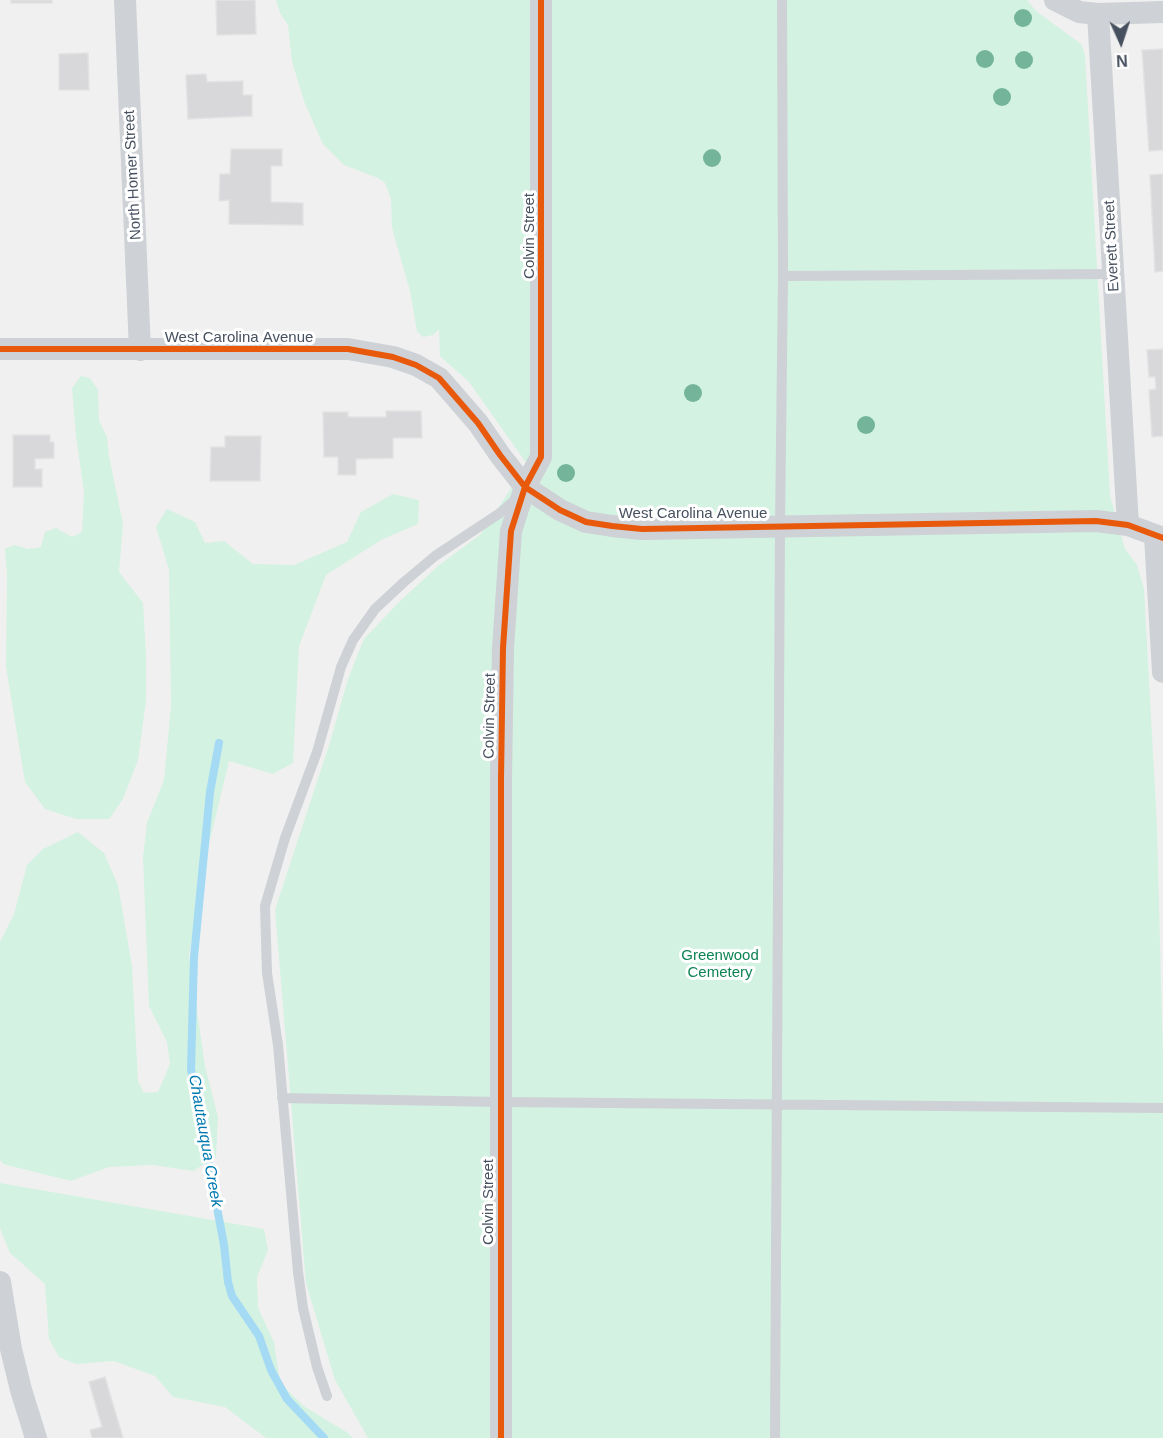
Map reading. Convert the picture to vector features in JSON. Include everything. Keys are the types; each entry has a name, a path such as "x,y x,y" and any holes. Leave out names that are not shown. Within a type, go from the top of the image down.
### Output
{"street":[{"name":"North Homer Street","path":"125,0 140,350"},
{"name":"Colvin Street","path":"501,1438 503,648 511,531 525,487 541,457 541,0"},
{"path":"1055,0 1078,12 1098,14 1163,12"},
{"name":"Everett Street","path":"1098,14 1128,525"},
{"name":"West Carolina Avenue","path":"0,349 348,349 393,357 416,365 440,378 478,423 525,487 560,510 586,522 642,529 1096,521 1128,525 1159,537"},
{"path":"1159,537 1163,672"},
{"path":"0,1282 11,1349 36,1438"}],"lane":[{"path":"775,1438 783,276 782,0"},
{"path":"783,276 1113,274"},
{"path":"327,1396 314,1357 298,1272 278,1045 267,973 265,906 285,838 317,752 341,668 353,640 375,609 435,556 500,513 525,487"},
{"path":"282,1098 1163,1108"}],"green space":[{"name":"Greenwood Cemetery","path":"276,0 1027,0 1036,11 1081,44 1085,55 1110,496 1125,549 1137,565 1144,589 1157,826 1163,1061 1163,1438 368,1438 335,1380 306,1283 275,910 330,742 348,679 364,639 438,566 481,534 527,464 469,382 440,356 439,329 433,335 423,337 417,331 410,291 392,228 391,199 385,183 344,165 323,144 305,104 292,62 288,25 280,13"},
{"path":"81,376 90,378 98,390 99,421 107,437 123,524 119,572 143,603 146,700 138,760 123,799 109,819 76,819 45,809 25,782 6,667 5,549 14,545 28,549 41,547 45,532 56,528 72,537 82,532 84,492 72,388"},
{"path":"393,494 419,500 418,524 381,540 326,575 299,646 293,763 273,774 229,761 205,861 189,956 205,1066 218,1117 216,1157 193,1171 153,1165 109,1167 71,1181 3,1164 0,1160 0,942 14,914 27,865 43,849 78,832 104,853 118,885 132,966 138,1081 144,1093 158,1092 170,1064 167,1042 149,1006 143,857 147,823 164,780 171,706 169,570 156,527 167,509 195,522 205,543 224,541 253,564 294,565 347,542 361,512"},
{"path":"0,1183 264,1229 268,1250 257,1277 258,1308 274,1342 280,1383 305,1407 353,1438 266,1438 225,1407 173,1397 155,1376 114,1361 76,1364 59,1357 49,1339 45,1284 10,1253 0,1228"}],"building":[{"path":"11,0 52,0 52,3 11,3"},
{"path":"216,0 255,0 256,34 217,35"},
{"path":"1163,49 1163,150 1149,151 1142,50"},
{"path":"88,53 89,90 59,90 59,54"},
{"path":"206,74 207,82 243,81 243,95 252,95 252,116 188,119 186,75"},
{"path":"231,149 282,149 282,166 271,166 271,202 303,203 303,225 229,224 229,200 219,201 220,174 230,174"},
{"path":"1163,174 1163,271 1155,272 1150,175"},
{"path":"1163,349 1163,436 1152,437 1149,390 1156,389 1155,377 1149,377 1147,350"},
{"path":"386,411 421,411 422,438 393,438 393,458 356,459 356,475 338,475 338,457 324,457 323,412 348,412 348,417 386,417"},
{"path":"13,435 50,435 50,442 54,442 54,458 35,459 35,469 42,469 42,487 13,487"},
{"path":"225,436 261,436 260,481 210,481 211,447 225,447"},
{"path":"105,1377 123,1438 92,1438 90,1430 102,1427 89,1382"}],"waterway":[{"name":"Chautauqua Creek","path":"219,743 210,792 194,957 191,1069 232,1296 259,1336 271,1370 287,1399 324,1438"}],"cycle path":[{"path":"501,1438 503,648 511,531 525,487 541,457 541,0"},
{"path":"0,349 348,349 393,357 416,365 439,378 478,423 525,487 560,510 586,522 642,529 1096,521 1128,525 1163,538"}]}
